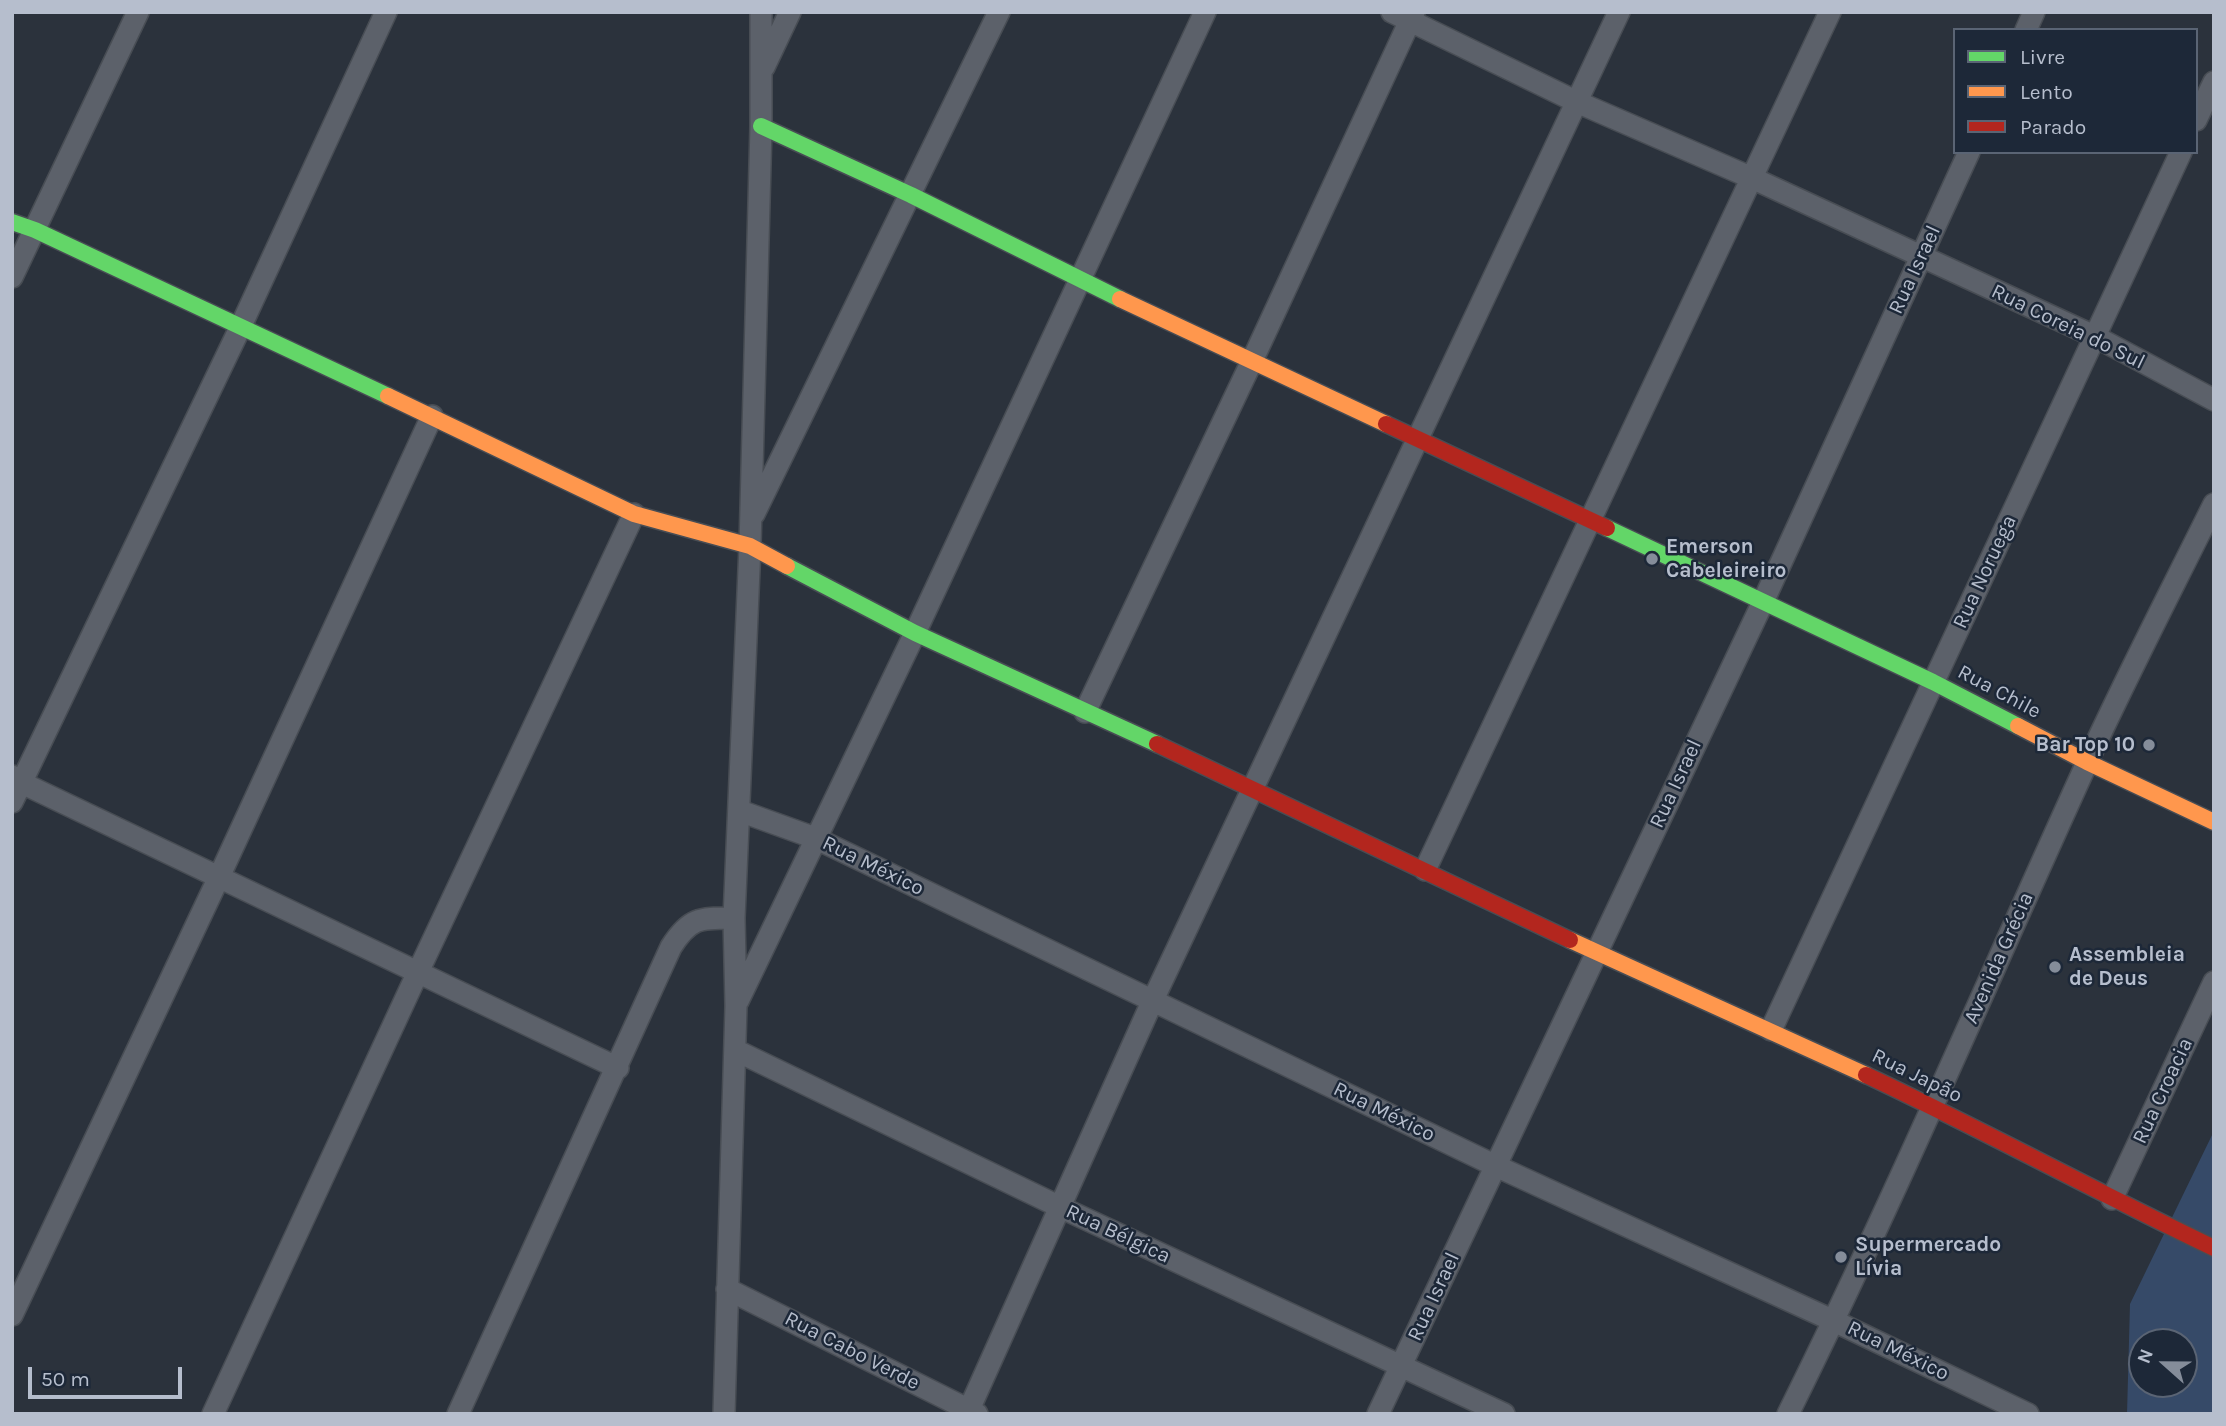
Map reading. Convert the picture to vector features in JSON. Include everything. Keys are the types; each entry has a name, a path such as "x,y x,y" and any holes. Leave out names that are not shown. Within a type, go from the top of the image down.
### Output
{"street":[{"path":"12,277 138,12"},
{"path":"12,802 17,779 240,328 386,12"},
{"path":"724,1414 736,1006 734,918 751,521 761,126 761,12"},
{"path":"760,76 790,12"},
{"path":"751,521 999,12"},
{"path":"736,1006 915,633 1205,12"},
{"path":"971,1413 1152,1002 1619,12"},
{"path":"1425,870 1830,12"},
{"path":"2027,28 2034,12"},
{"path":"1085,712 1252,361 1406,15"},
{"name":"Rua Coreia do Sul","path":"1406,15 1577,102 1752,178 2096,337 2214,400"},
{"path":"2198,116 2214,82"},
{"name":"Rua Chile","path":"761,126 911,195 1080,280 1933,682 2087,762 2214,822"},
{"name":"Rua Israel","path":"1377,1414 1763,602 1968,154"},
{"name":"Rua Noruega","path":"1771,1030 2180,154"},
{"name":"Rua Japão","path":"12,222 35,230 432,416 634,514 750,546 915,633 1253,788 1596,953 1771,1030 1933,1107 2214,1248"},
{"path":"12,1314 219,877 432,416"},
{"name":"Avenida Grécia","path":"1788,1414 1933,1107 2087,762 2214,504"},
{"path":"213,1414 634,514"},
{"path":"17,779 618,1068"},
{"name":"Rua México","path":"740,811 816,838 1496,1166 1834,1321 2028,1414"},
{"path":"458,1414 671,947 682,929 696,920 734,918"},
{"name":"Rua Croacia","path":"2112,1199 2214,982"},
{"name":"Rua Bélgica","path":"734,1050 1060,1207 1504,1414"},
{"name":"Rua Cabo Verde","path":"727,1289 971,1413"}],"water":[{"path":"2214,1131 2214,1414 2127,1414 2128,1377 2128,1398 2198,1398 2198,1328 2129,1328 2130,1304"}],"traffic: fast":[{"path":"761,126 911,195 1120,299"},
{"path":"12,222 35,230 388,396"},
{"path":"1607,528 1933,682 2018,726"},
{"path":"787,566 915,633 1157,744"}],"traffic: slow":[{"path":"1120,299 1386,424"},
{"path":"388,396 634,514 750,546 787,566"},
{"path":"2018,726 2214,822"},
{"path":"1570,940 1866,1075"}],"traffic: jam":[{"path":"1386,424 1607,528"},
{"path":"1157,744 1570,940"},
{"path":"1866,1075 2214,1248"}],"place":[{"name":"Emerson Cabeleireiro","path":"1652,559"},
{"name":"Bar Top 10","path":"2149,745"},
{"name":"Assembleia de Deus","path":"2055,967"},
{"name":"Supermercado Lívia","path":"1841,1257"}]}
